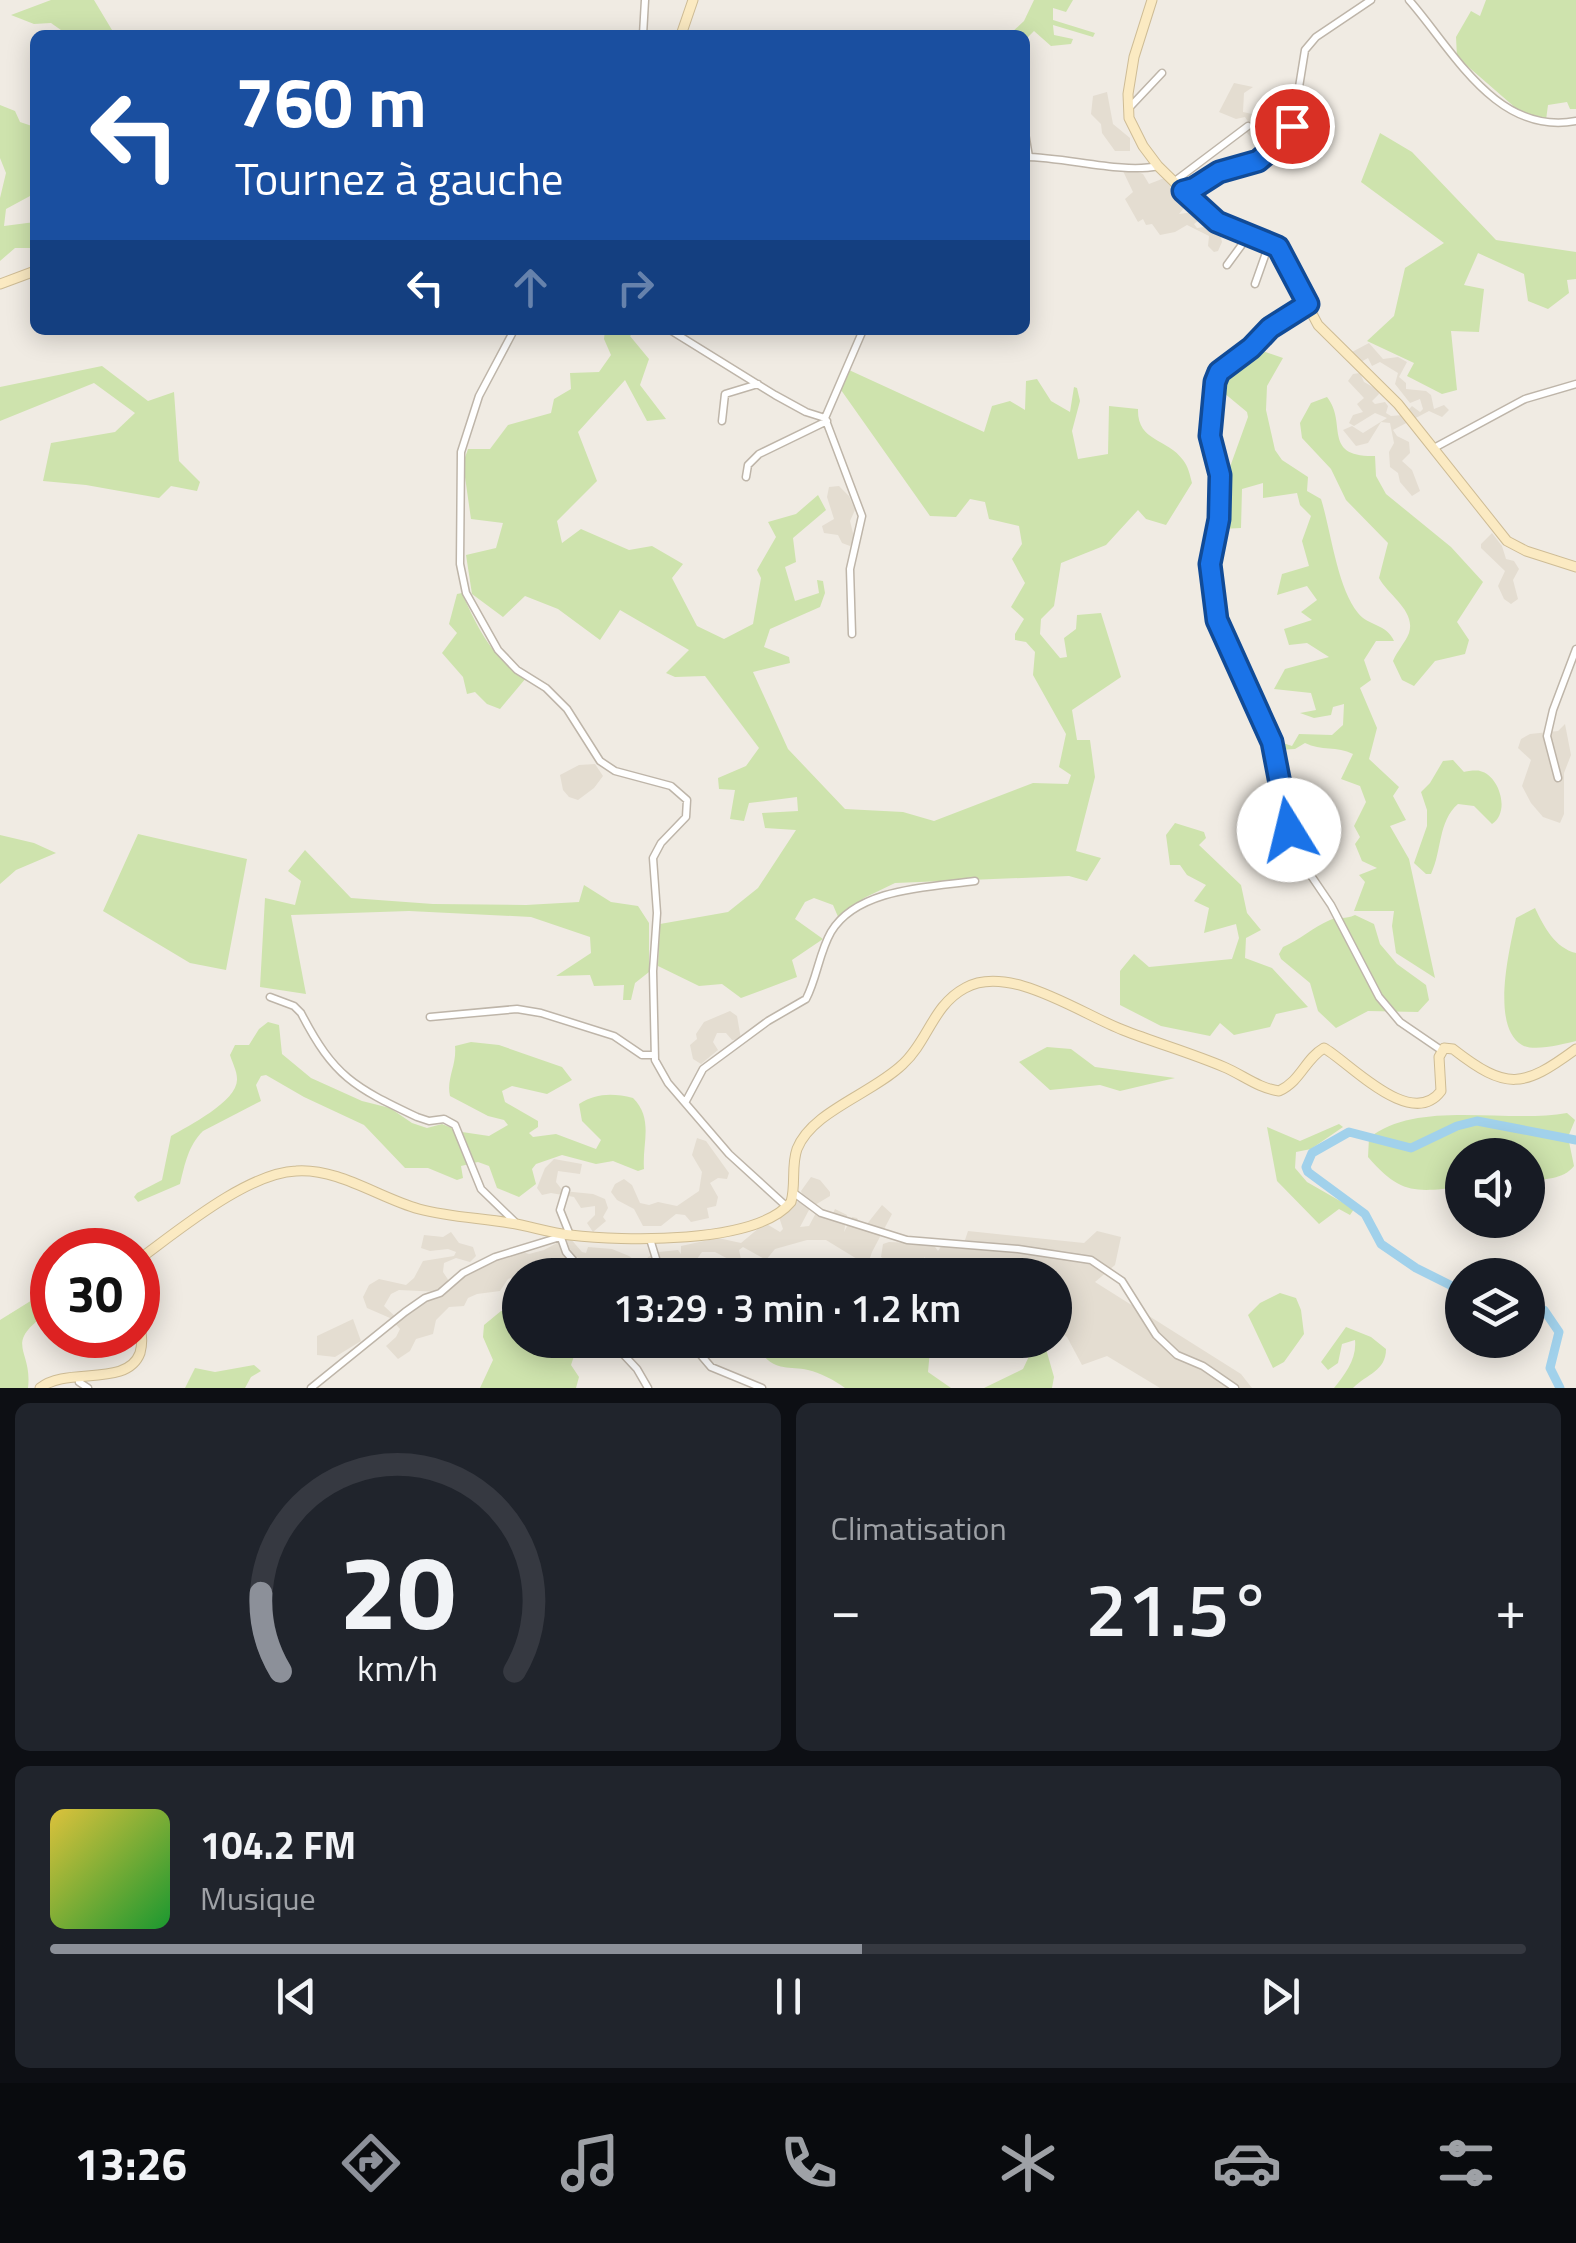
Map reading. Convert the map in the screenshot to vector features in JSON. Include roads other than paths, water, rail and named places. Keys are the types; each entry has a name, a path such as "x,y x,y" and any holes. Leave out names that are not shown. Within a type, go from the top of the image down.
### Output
{"street":[{"path":"643,30 645,0"},
{"path":"682,30 694,0"},
{"path":"1152,0 1134,56 1128,108 1134,130 1158,166 1211,218 1265,240 1281,252 1324,334 1389,394 1507,541 1576,567"},
{"path":"1183,191 1219,172 1258,161 1280,142 1292,126 1305,50 1316,37 1372,0"},
{"path":"1409,0 1450,55 1499,102 1530,120 1557,124 1576,120"},
{"path":"1128,108 1162,73"},
{"path":"1175,181 1248,126"},
{"path":"1030,157 1135,168 1158,166"},
{"path":"1227,265 1249,235"},
{"path":"1254,284 1267,250 1265,240"},
{"path":"0,284 30,273"},
{"path":"1308,304 1270,328 1251,348 1224,366 1215,382 1210,436 1219,469 1220,501 1210,564 1214,601 1224,639 1272,742 1296,852 1380,997 1400,1022 1441,1050 1449,1048 1497,1076 1517,1082 1538,1075 1576,1049"},
{"path":"511,335 475,407 461,452 463,584 476,616 498,650 567,709 600,762 615,771 671,786 687,800 686,818 661,843 653,858 657,914 653,971 655,1056 668,1083 728,1154 788,1207"},
{"path":"678,335 806,412 826,419"},
{"path":"746,477 748,465 759,454 826,419 861,335"},
{"path":"722,421 725,394 758,384"},
{"path":"1434,448 1525,399 1576,384"},
{"path":"826,419 862,516 850,569 852,634"},
{"path":"1558,778 1546,736 1576,649"},
{"path":"686,1101 703,1069 768,1021 806,999 828,938 842,919 886,894 974,881"},
{"path":"160,1245 251,1184 293,1170 329,1175 421,1210 516,1223 563,1235 650,1239 714,1234 763,1221 788,1207 794,1193 796,1154 813,1125 889,1076 917,1049 951,997 980,982 1002,982 1039,992 1120,1029 1210,1061 1270,1090 1279,1091 1292,1084 1324,1048 1374,1088 1401,1098 1427,1101 1441,1091 1441,1050"},
{"path":"270,997 294,1006 301,1013 336,1069 348,1080 417,1117 429,1121 444,1119 455,1125 480,1189 516,1223"},
{"path":"430,1016 517,1009 542,1012 614,1036 642,1055 655,1056"},
{"path":"566,1190 560,1210 566,1252 571,1258"},
{"path":"794,1193 821,1213 907,1240 1018,1249 1091,1260 1122,1282 1156,1335 1177,1356 1203,1366 1235,1388"},
{"path":"310,1388 405,1312 440,1293 463,1273 495,1257 563,1235"},
{"path":"650,1239 655,1258"},
{"path":"40,1388 52,1381 84,1385 114,1380 134,1368 137,1358"},
{"path":"627,1358 648,1388"},
{"path":"703,1358 711,1367 762,1388"}],"waterway":[{"path":"1445,1282 1381,1244 1365,1214 1308,1172 1312,1153 1349,1132 1411,1148 1477,1121 1576,1140"},
{"path":"1545,1311 1559,1332 1550,1368 1560,1388"}]}
